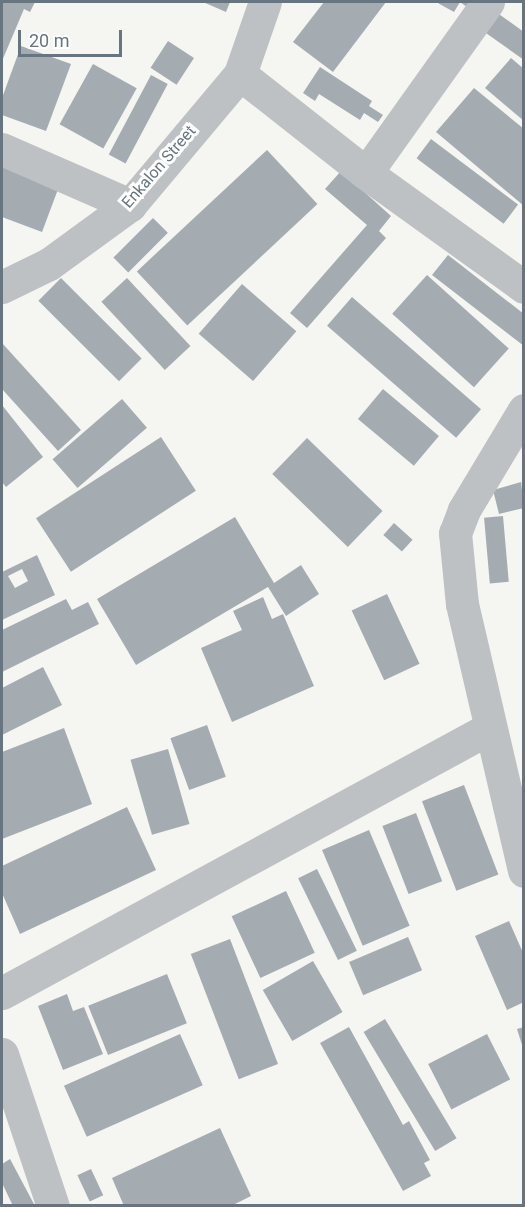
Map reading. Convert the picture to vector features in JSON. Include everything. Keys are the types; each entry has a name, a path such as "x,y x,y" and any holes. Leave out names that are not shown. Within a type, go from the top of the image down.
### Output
{"street":[{"name":"Enkalon Street","path":"2,287 49,264 130,205 240,74 265,2"},
{"path":"366,173 488,2"},
{"path":"240,74 366,173 524,287"},
{"path":"2,149 130,205"},
{"path":"524,410 464,510 455,533 462,604 488,729 524,871"},
{"path":"2,993 488,729"},
{"path":"2,1054 53,1206"}],"building":[{"path":"2,2 35,2 30,12 24,9 2,61"},
{"path":"203,2 230,2 226,12"},
{"path":"324,2 386,2 333,72 293,42"},
{"path":"436,2 460,2 454,12"},
{"path":"460,2 471,2 467,7"},
{"path":"489,7 524,32 524,60 476,26"},
{"path":"168,41 194,58 177,85 151,68"},
{"path":"21,46 71,64 46,131 2,115 2,98"},
{"path":"511,58 524,69 524,121 485,88"},
{"path":"93,64 137,88 103,149 60,124"},
{"path":"320,67 372,101 369,106 383,115 378,122 364,113 360,120 319,94 315,101 303,93"},
{"path":"151,75 168,84 126,163 109,154"},
{"path":"474,88 524,129 524,206 436,132"},
{"path":"431,139 518,205 504,224 417,158"},
{"path":"267,150 317,204 187,326 137,271"},
{"path":"2,162 60,184 42,232 2,217"},
{"path":"341,171 391,216 379,231 386,238 307,328 290,313 367,225 325,189"},
{"path":"153,218 168,233 128,272 113,258"},
{"path":"448,255 524,314 524,346 432,275"},
{"path":"427,275 509,349 474,387 392,314"},
{"path":"61,278 142,359 119,381 38,301"},
{"path":"127,278 190,346 165,370 101,302"},
{"path":"242,284 296,331 253,381 199,334"},
{"path":"352,297 481,409 456,438 327,326"},
{"path":"2,343 81,430 58,451 2,389"},
{"path":"383,389 439,436 414,466 358,419"},
{"path":"122,399 147,428 77,488 53,459"},
{"path":"2,405 43,457 6,487 2,482"},
{"path":"161,437 196,491 71,572 36,518"},
{"path":"307,438 383,511 348,547 272,474"},
{"path":"521,482 524,508 499,514 493,490"},
{"path":"503,516 509,582 490,583 484,518"},
{"path":"235,517 274,583 301,565 319,594 286,616 268,587 136,665 97,599"},
{"path":"394,523 413,540 402,552 383,535"},
{"path":"37,555 55,595 2,620 2,572","holes":["22,569 28,581 15,588 8,576"]},
{"path":"387,594 420,664 384,680 352,610"},
{"path":"263,597 272,619 283,614 314,686 232,722 201,648 242,630 233,611"},
{"path":"66,599 72,610 88,602 99,624 2,672 2,630"},
{"path":"43,667 62,705 2,735 2,688"},
{"path":"207,725 226,777 189,790 170,738"},
{"path":"64,728 92,804 2,839 2,752"},
{"path":"168,749 189,824 152,835 131,760"},
{"path":"464,785 498,875 456,891 422,801"},
{"path":"127,807 156,870 20,934 2,893 2,866"},
{"path":"416,813 442,881 409,894 382,826"},
{"path":"369,830 410,926 363,946 322,850"},
{"path":"317,869 357,951 338,960 298,878"},
{"path":"286,891 315,953 260,978 232,916"},
{"path":"509,921 524,955 524,1002 507,1010 475,936"},
{"path":"408,937 422,970 363,995 349,962"},
{"path":"230,939 278,1064 239,1079 191,954"},
{"path":"313,961 342,1012 292,1041 263,990"},
{"path":"167,974 187,1023 108,1055 88,1006"},
{"path":"67,994 73,1011 84,1007 103,1054 63,1070 38,1006"},
{"path":"385,1019 457,1138 435,1151 364,1032"},
{"path":"349,1027 403,1125 409,1121 430,1160 424,1163 431,1176 403,1191 320,1043"},
{"path":"524,1027 524,1048 523,1048 517,1029"},
{"path":"180,1034 203,1085 87,1137 64,1086"},
{"path":"487,1034 510,1079 451,1109 428,1064"},
{"path":"220,1128 251,1196 231,1206 124,1206 112,1178"},
{"path":"10,1159 35,1206 13,1206 2,1183 2,1164"},
{"path":"91,1169 103,1195 90,1202 77,1175"}]}
